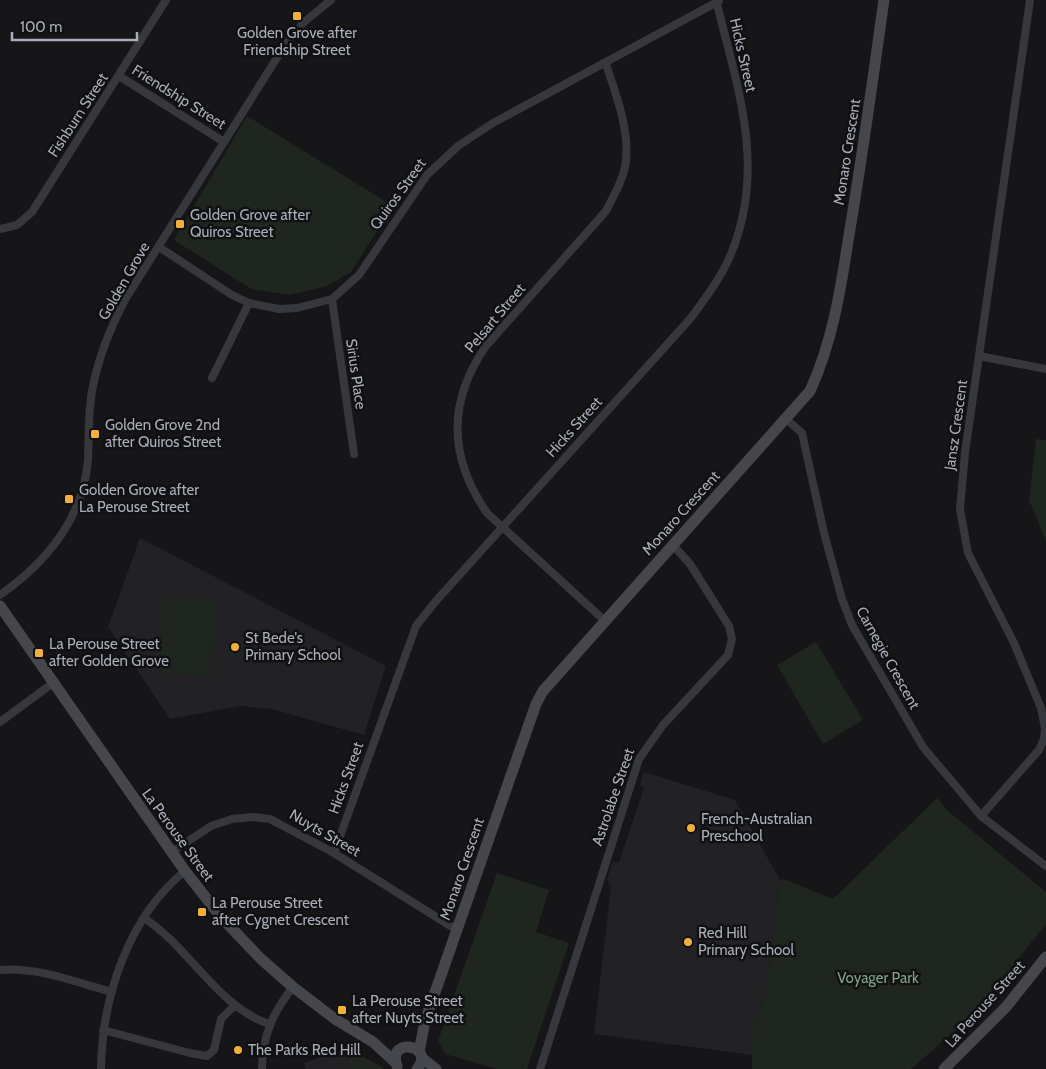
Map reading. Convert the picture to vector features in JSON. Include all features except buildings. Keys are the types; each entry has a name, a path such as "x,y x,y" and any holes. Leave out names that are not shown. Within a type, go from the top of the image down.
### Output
{"street":[{"name":"Fishburn Street","path":"0,230 17,225 32,212 166,0"},
{"name":"Golden Grove","path":"0,596 45,558 71,520 79,501 86,470 90,409 100,357 115,320 285,44 303,23 331,0"},
{"name":"Monaro Crescent","path":"419,1060 425,1021 536,704 543,691 810,391 824,359 833,327 859,177 884,0"},
{"name":"Jansz Crescent","path":"981,816 1039,750 1044,739 1045,728 1041,708 1014,642 968,553 960,509 962,478 1030,0"},
{"name":"Quiros Street","path":"159,247 249,304 279,309 297,308 332,299 359,275 411,196 441,160 475,133 606,64 718,1"},
{"name":"Hicks Street","path":"334,853 416,626 434,602 690,319 719,277 730,256 744,212 749,159 743,114 718,1"},
{"name":"Pelsart Street","path":"605,621 487,513 473,492 462,467 457,434 459,406 466,380 486,346 606,211 618,186 626,162 625,133 619,105 606,64"},
{"name":"Friendship Street","path":"119,76 224,142"},
{"name":"Sirius Place","path":"332,299 354,454"},
{"path":"212,378 249,304"},
{"path":"979,356 1046,369"},
{"name":"Carnegie Crescent","path":"785,418 802,433 824,532 842,599 852,626 923,748 981,816 1046,866"},
{"name":"Astrolabe Street","path":"540,1069 639,758 663,725 728,655 732,644 732,632 697,574 673,545"},
{"name":"La Perouse Street","path":"0,606 185,871 221,918 292,987 335,1019 373,1042 399,1067"},
{"path":"0,722 53,682"},
{"name":"Nuyts Street","path":"172,852 211,826 232,819 253,817 270,819 334,853 457,930"},
{"path":"100,1069 103,1030 112,992 125,956 144,918 167,887 185,871"},
{"path":"144,918 163,932 235,1005 246,1014 269,1024"},
{"name":"La Perouse Street","path":"944,1069 1006,1007 1046,957"},
{"path":"0,970 14,969 38,972 112,992"},
{"path":"262,1069 269,1024 278,1006 292,987"},
{"path":"103,1030 207,1056 214,1050 221,1019 235,1005"},
{"name":"Monaro Crescent","path":"399,1067 397,1054 405,1047 425,1021"},
{"name":"La Perouse Street","path":"373,1042 414,1048 419,1060"},
{"path":"419,1060 436,1069"}],"shaded area":[{"name":"St Bede's Primary School","path":"140,538 386,666 364,735 272,709 240,706 170,719 108,627"},
{"name":"Red Hill Primary School","path":"644,772 735,800 780,880 765,998 753,1021 753,1055 594,1034 611,886 607,880 612,863 619,862 644,788 640,784"},
{"path":"344,1049 351,1069 306,1069 304,1063"}],"green space":[{"path":"247,116 393,206 351,272 327,286 290,295 251,289 174,240"},
{"path":"1036,439 1046,440 1046,541 1029,500"},
{"path":"163,597 215,600 211,676 159,673"},
{"path":"816,642 863,720 823,744 777,665"},
{"name":"Voyager Park","path":"937,798 948,811 1046,892 1046,924 973,1015 911,1069 752,1069 753,1021 765,998 780,880 784,879 833,899"},
{"path":"497,873 549,890 536,932 569,943 527,1069 497,1069 445,1054 438,1041"},
{"path":"347,1048 384,1069 351,1069 344,1049"}],"place":[{"name":"Golden Grove after Friendship Street","path":"297,16"},
{"name":"Golden Grove after Quiros Street","path":"180,224"},
{"name":"Golden Grove 2nd after Quiros Street","path":"95,434"},
{"name":"Golden Grove after La Perouse Street","path":"69,499"},
{"name":"St Bede's Primary School","path":"235,647"},
{"name":"La Perouse Street after Golden Grove","path":"39,653"},
{"name":"French-Australian Preschool","path":"691,828"},
{"name":"La Perouse Street after Cygnet Crescent","path":"202,912"},
{"name":"Red Hill Primary School","path":"688,942"},
{"name":"La Perouse Street after Nuyts Street","path":"342,1010"},
{"name":"The Parks Red Hill","path":"238,1050"}]}
